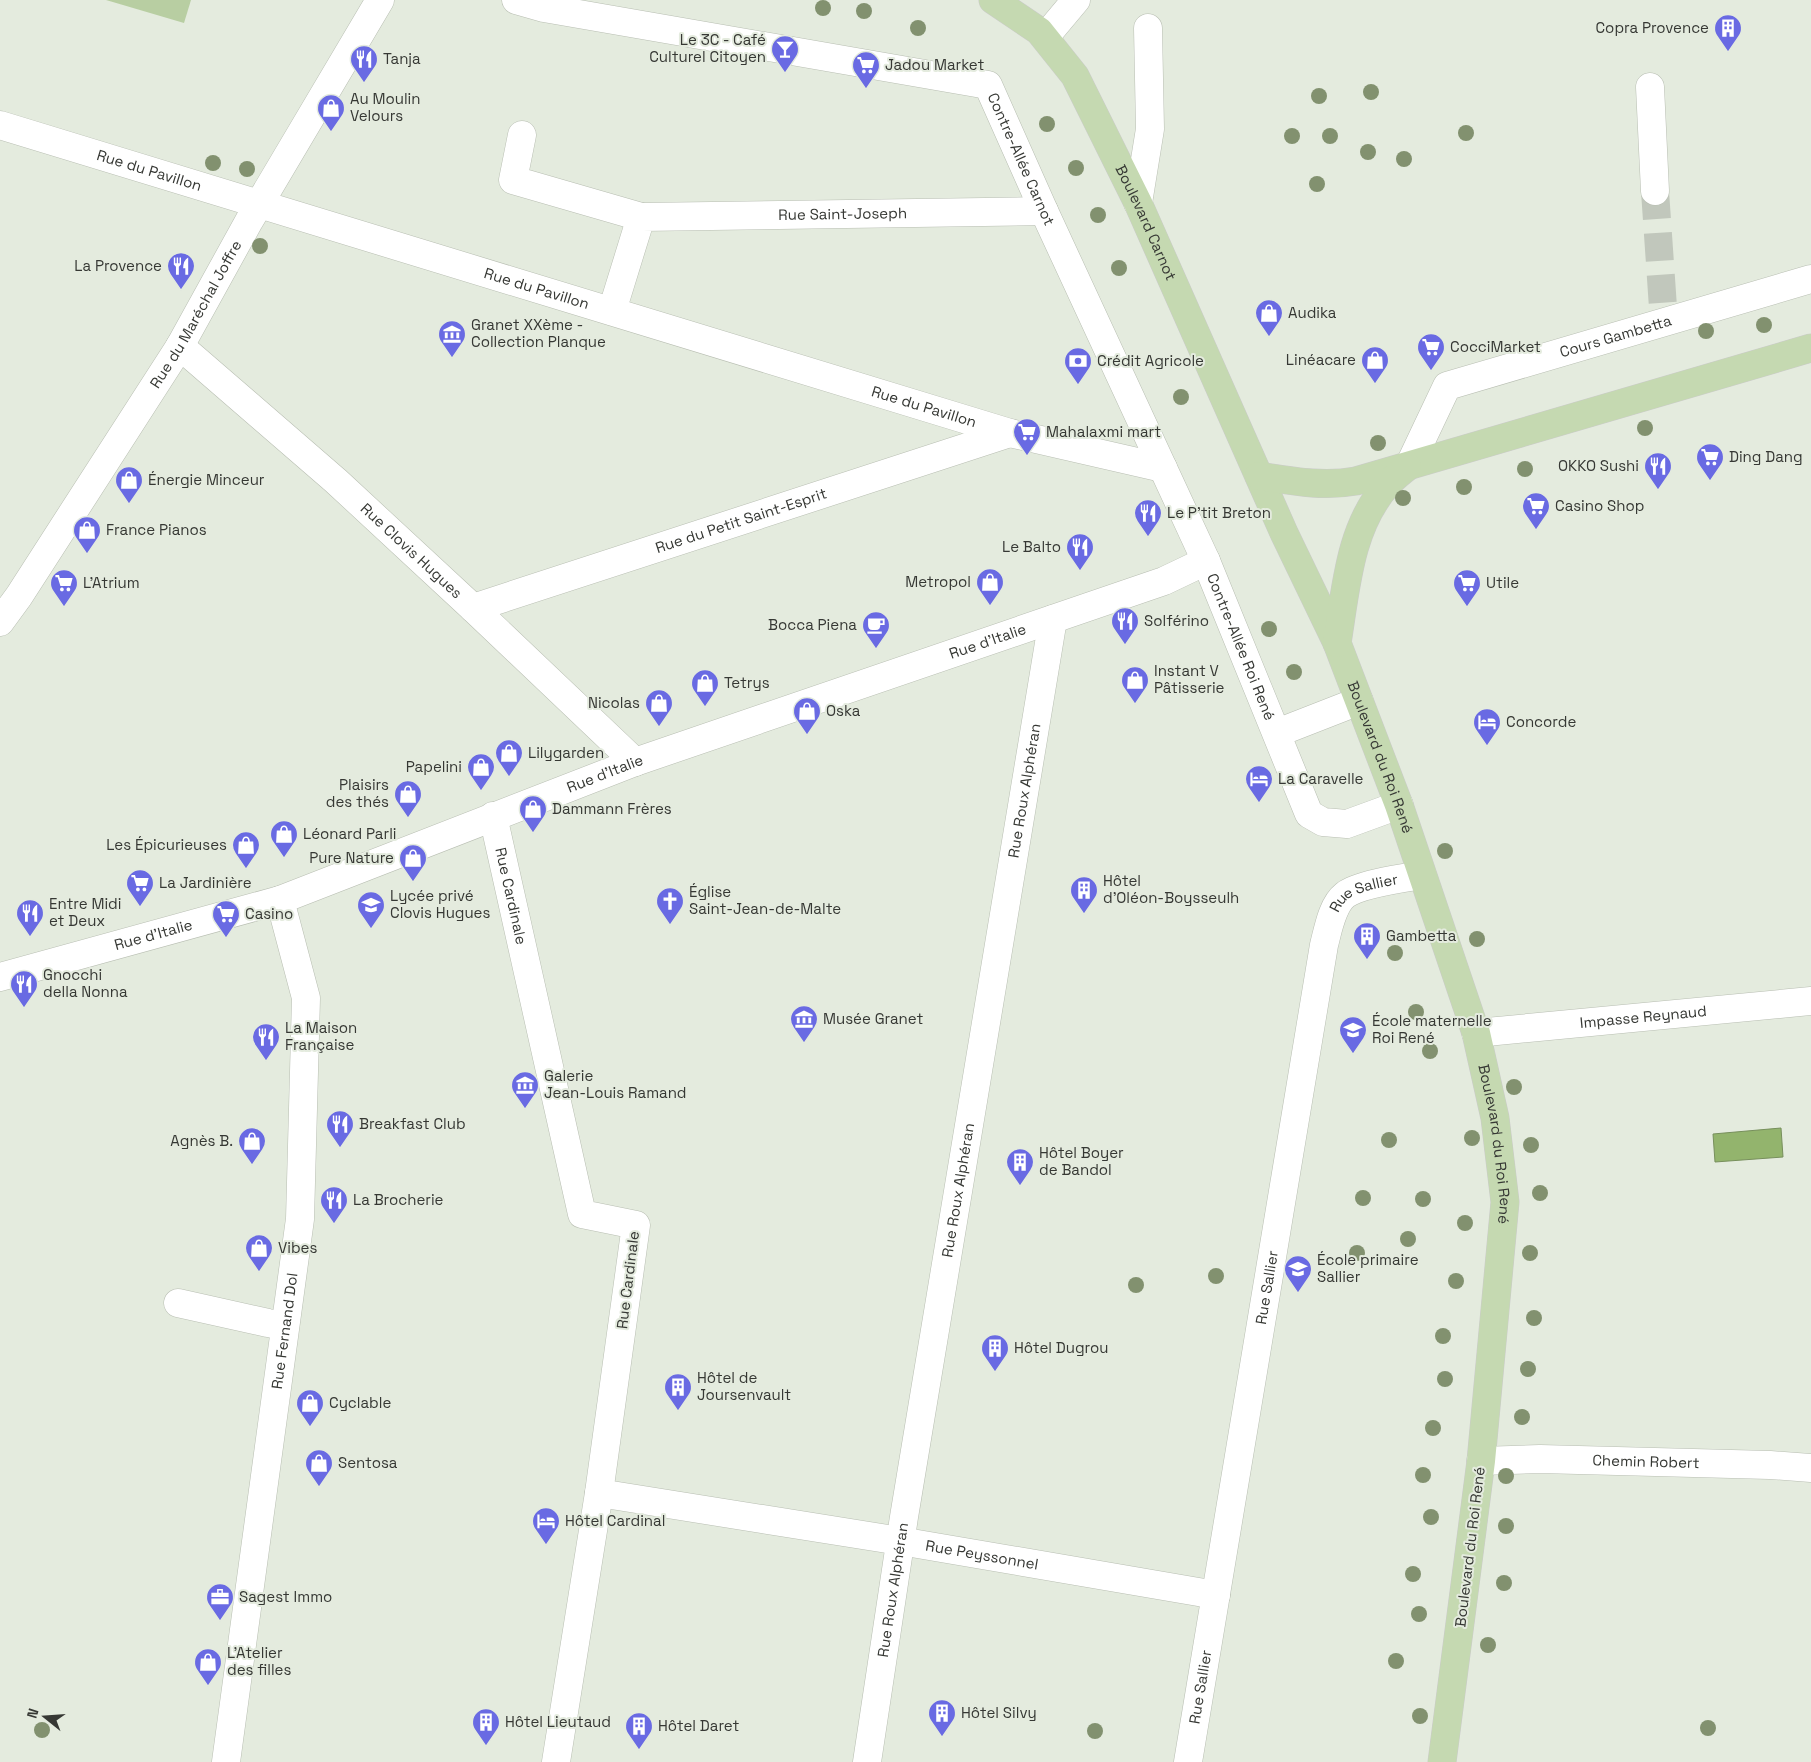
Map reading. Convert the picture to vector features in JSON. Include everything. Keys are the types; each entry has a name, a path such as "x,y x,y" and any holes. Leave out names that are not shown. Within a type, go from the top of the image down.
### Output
{"main road":[{"name":"Boulevard Carnot","path":"993,0 1039,31 1075,76 1138,202 1259,476"},
{"name":"Cours Gambetta","path":"1259,476 1310,483 1336,484 1356,481 1811,348"},
{"name":"Cours Gambetta","path":"1337,644 1349,568 1356,540 1373,504 1388,484 1410,464"},
{"name":"Boulevard du Roi René","path":"1259,476 1337,644 1399,805 1476,1033 1495,1118 1505,1202 1481,1461 1442,1762"}],"street":[{"name":"Rue du Maréchal Joffre","path":"0,622 19,596 180,346 259,203 380,0"},
{"name":"Contre-Allée Carnot","path":"516,0 544,8 988,85 1044,211 1206,561"},
{"path":"1045,37 1076,0"},
{"path":"1138,202 1150,129 1148,28"},
{"path":"1650,87 1655,191"},
{"name":"Rue du Pavillon","path":"0,125 1010,433 1163,468"},
{"name":"Rue Saint-Joseph","path":"522,135 513,180 641,217 1044,211"},
{"path":"612,311 641,217"},
{"name":"Cours Gambetta","path":"1410,464 1447,386 1811,279"},
{"name":"Rue Clovis Hugues","path":"180,346 336,481 635,762"},
{"name":"Rue du Petit Saint-Esprit","path":"473,608 1010,433"},
{"name":"Rue d'Italie","path":"0,977 280,900 635,762 1164,581 1206,561"},
{"name":"Contre-Allée Roi René","path":"1206,561 1309,814 1323,822 1347,824 1399,805"},
{"name":"Rue Roux Alphéran","path":"867,1762 900,1541 1053,619"},
{"name":"Contre-Allée Roi René","path":"1277,733 1359,701"},
{"name":"Rue Cardinale","path":"493,816 582,1214 636,1226 599,1493 556,1762"},
{"name":"Rue Sallier","path":"1188,1762 1324,945 1332,913 1345,895 1366,886 1422,875"},
{"name":"Rue Fernand Dol","path":"226,1762 300,1220 306,998 280,900"},
{"name":"Impasse Reynaud","path":"1476,1033 1811,1001"},
{"path":"178,1303 268,1324 285,1326"},
{"name":"Chemin Robert","path":"1481,1461 1550,1460 1770,1465 1811,1468"},
{"name":"Rue Peyssonnel","path":"599,1493 900,1541 1216,1595"}],"shaded area":[{"path":"106,0 191,0 184,23"},
{"path":"1781,1128 1783,1157 1715,1162 1713,1134"}],"tunnel":[{"path":"1655,191 1664,322"}],"place":[{"name":"Copra Provence","path":"1728,52"},
{"name":"Le 3C - Café Culturel Citoyen","path":"785,73"},
{"name":"Tanja","path":"364,83"},
{"name":"Jadou Market","path":"866,89"},
{"name":"Au Moulin Velours","path":"331,132"},
{"name":"La Provence","path":"181,290"},
{"name":"Audika","path":"1269,337"},
{"name":"Granet XXème - Collection Planque","path":"452,358"},
{"name":"CocciMarket","path":"1431,371"},
{"name":"Linéacare","path":"1375,384"},
{"name":"Crédit Agricole","path":"1078,385"},
{"name":"Mahalaxmi mart","path":"1027,456"},
{"name":"Ding Dang","path":"1710,481"},
{"name":"OKKO Sushi","path":"1658,490"},
{"name":"Énergie Minceur","path":"129,504"},
{"name":"Casino Shop","path":"1536,530"},
{"name":"Le P'tit Breton","path":"1148,537"},
{"name":"France Pianos","path":"87,554"},
{"name":"Le Balto","path":"1080,571"},
{"name":"Metropol","path":"990,606"},
{"name":"L'Atrium","path":"64,607"},
{"name":"Utile","path":"1467,607"},
{"name":"Solférino","path":"1125,645"},
{"name":"Bocca Piena","path":"876,649"},
{"name":"Instant V Pâtisserie","path":"1135,704"},
{"name":"Tetrys","path":"705,707"},
{"name":"Nicolas","path":"659,727"},
{"name":"Oska","path":"807,735"},
{"name":"Concorde","path":"1487,746"},
{"name":"Lilygarden","path":"509,777"},
{"name":"Papelini","path":"481,791"},
{"name":"La Caravelle","path":"1259,803"},
{"name":"Plaisirs des thés","path":"408,818"},
{"name":"Dammann Frères","path":"533,833"},
{"name":"Léonard Parli","path":"284,858"},
{"name":"Les Épicurieuses","path":"246,869"},
{"name":"Pure Nature","path":"413,882"},
{"name":"La Jardinière","path":"140,907"},
{"name":"Hôtel d'Oléon-Boysseulh","path":"1084,914"},
{"name":"Église Saint-Jean-de-Malte","path":"670,925"},
{"name":"Lycée privé Clovis Hugues","path":"371,929"},
{"name":"Entre Midi et Deux","path":"30,937"},
{"name":"Casino","path":"226,938"},
{"name":"Gambetta","path":"1367,960"},
{"name":"Gnocchi della Nonna","path":"24,1008"},
{"name":"Musée Granet","path":"804,1043"},
{"name":"École maternelle Roi René","path":"1353,1054"},
{"name":"La Maison Française","path":"266,1061"},
{"name":"Galerie Jean-Louis Ramand","path":"525,1109"},
{"name":"Breakfast Club","path":"340,1148"},
{"name":"Agnès B.","path":"252,1165"},
{"name":"Hôtel Boyer de Bandol","path":"1020,1186"},
{"name":"La Brocherie","path":"334,1224"},
{"name":"Vibes","path":"259,1272"},
{"name":"École primaire Sallier","path":"1298,1293"},
{"name":"Hôtel Dugrou","path":"995,1372"},
{"name":"Hôtel de Joursenvault","path":"678,1411"},
{"name":"Cyclable","path":"310,1427"},
{"name":"Sentosa","path":"319,1487"},
{"name":"Hôtel Cardinal","path":"546,1545"},
{"name":"Sagest Immo","path":"220,1621"},
{"name":"L'Atelier des filles","path":"208,1686"},
{"name":"Hôtel Silvy","path":"942,1737"},
{"name":"Hôtel Lieutaud","path":"486,1746"},
{"name":"Hôtel Daret","path":"639,1750"}]}
